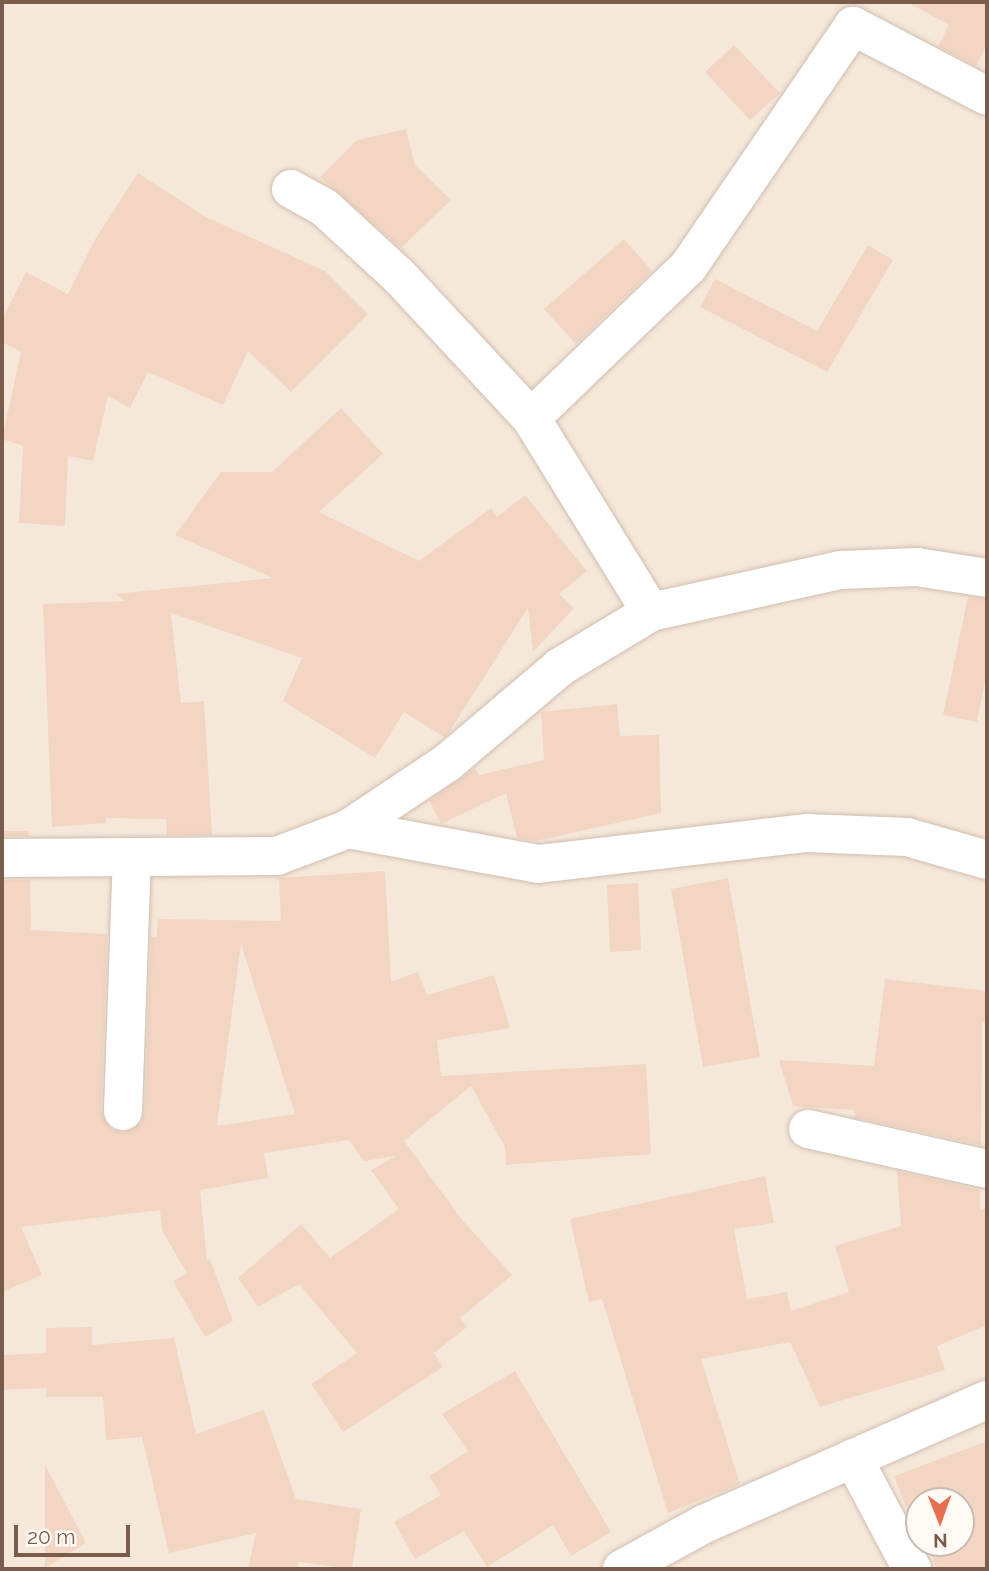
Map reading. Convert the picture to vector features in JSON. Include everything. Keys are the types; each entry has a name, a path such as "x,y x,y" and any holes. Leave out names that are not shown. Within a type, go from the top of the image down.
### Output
{"street":[{"path":"531,418 688,267 853,26 987,96"},
{"path":"291,188 325,208 399,276 531,418 651,611"},
{"path":"2,859 277,856 348,829 447,764 560,667 651,611 841,570 917,566 987,578"},
{"path":"348,829 538,864 807,833 907,837 987,860"},
{"path":"123,1111 132,859"},
{"path":"808,1129 987,1169"},
{"path":"622,1569 704,1524 987,1400"},
{"path":"852,1458 912,1569"}],"shaded area":[{"path":"2,2 987,2 987,1569 2,1569"}],"building":[{"path":"907,2 987,2 987,45 976,66 938,46 949,25"},
{"path":"734,45 780,93 750,120 705,72"},
{"path":"406,129 415,165 451,200 401,248 320,177 357,140"},
{"path":"138,173 204,216 325,271 368,314 291,392 248,351 223,405 148,372 130,408 108,396 93,461 68,456 65,526 19,523 23,446 2,439 21,352 2,342 2,319 26,272 68,294 94,241"},
{"path":"624,239 652,271 576,344 544,309"},
{"path":"868,245 893,260 827,372 700,307 715,279 817,331"},
{"path":"341,408 383,454 319,512 419,561 491,508 497,517 525,495 587,571 559,594 574,608 533,652 528,608 448,734 444,737 404,712 375,758 283,701 302,658 171,613 181,703 204,701 212,835 167,835 166,819 106,818 106,823 52,827 43,604 126,601 115,594 273,578 175,535 221,472 272,472"},
{"path":"968,597 987,599 987,671 977,722 943,715"},
{"path":"617,704 620,736 659,735 661,813 536,841 517,838 506,793 441,824 429,801 475,768 479,775 544,760 541,712"},
{"path":"2,831 28,831 29,836 2,836"},
{"path":"385,871 391,982 418,972 427,995 494,975 510,1028 437,1040 441,1076 646,1064 651,1154 506,1165 505,1147 471,1086 404,1141 463,1221 512,1275 460,1318 467,1327 434,1353 443,1367 343,1432 311,1384 357,1353 299,1284 258,1307 238,1278 301,1224 330,1258 399,1209 371,1170 396,1156 364,1161 349,1140 264,1153 268,1178 200,1190 207,1261 210,1259 233,1321 205,1337 173,1281 187,1273 162,1231 160,1210 21,1227 42,1275 2,1292 2,880 30,880 31,930 107,934 101,1110 111,1129 123,1133 141,1123 145,1112 151,937 157,937 158,919 281,921 279,878","holes":["241,944 295,1114 217,1126"]},
{"path":"728,878 760,1057 703,1067 671,889"},
{"path":"638,883 641,950 610,952 607,885"},
{"path":"885,979 987,991 987,1023 982,1022 981,1145 854,1117 855,1110 793,1106 779,1060 874,1066"},
{"path":"897,1171 980,1190 980,1210 987,1208 987,1325 937,1346 945,1370 820,1407 790,1342 701,1359 740,1484 668,1513 602,1299 589,1302 570,1219 765,1176 774,1223 734,1229 747,1299 787,1292 791,1311 849,1292 835,1246 901,1226"},
{"path":"92,1327 92,1345 174,1338 196,1434 264,1410 296,1499 361,1509 352,1569 299,1562 297,1569 248,1569 256,1533 169,1553 142,1437 106,1440 103,1397 46,1397 46,1388 2,1390 2,1355 46,1353 46,1328"},
{"path":"515,1371 611,1532 571,1556 553,1525 487,1567 464,1531 415,1559 394,1522 441,1495 429,1476 468,1451 442,1414"},
{"path":"987,1441 987,1569 937,1569 933,1557 975,1557 975,1487 905,1487 905,1504 894,1476"},
{"path":"45,1465 86,1543 45,1568"}]}
